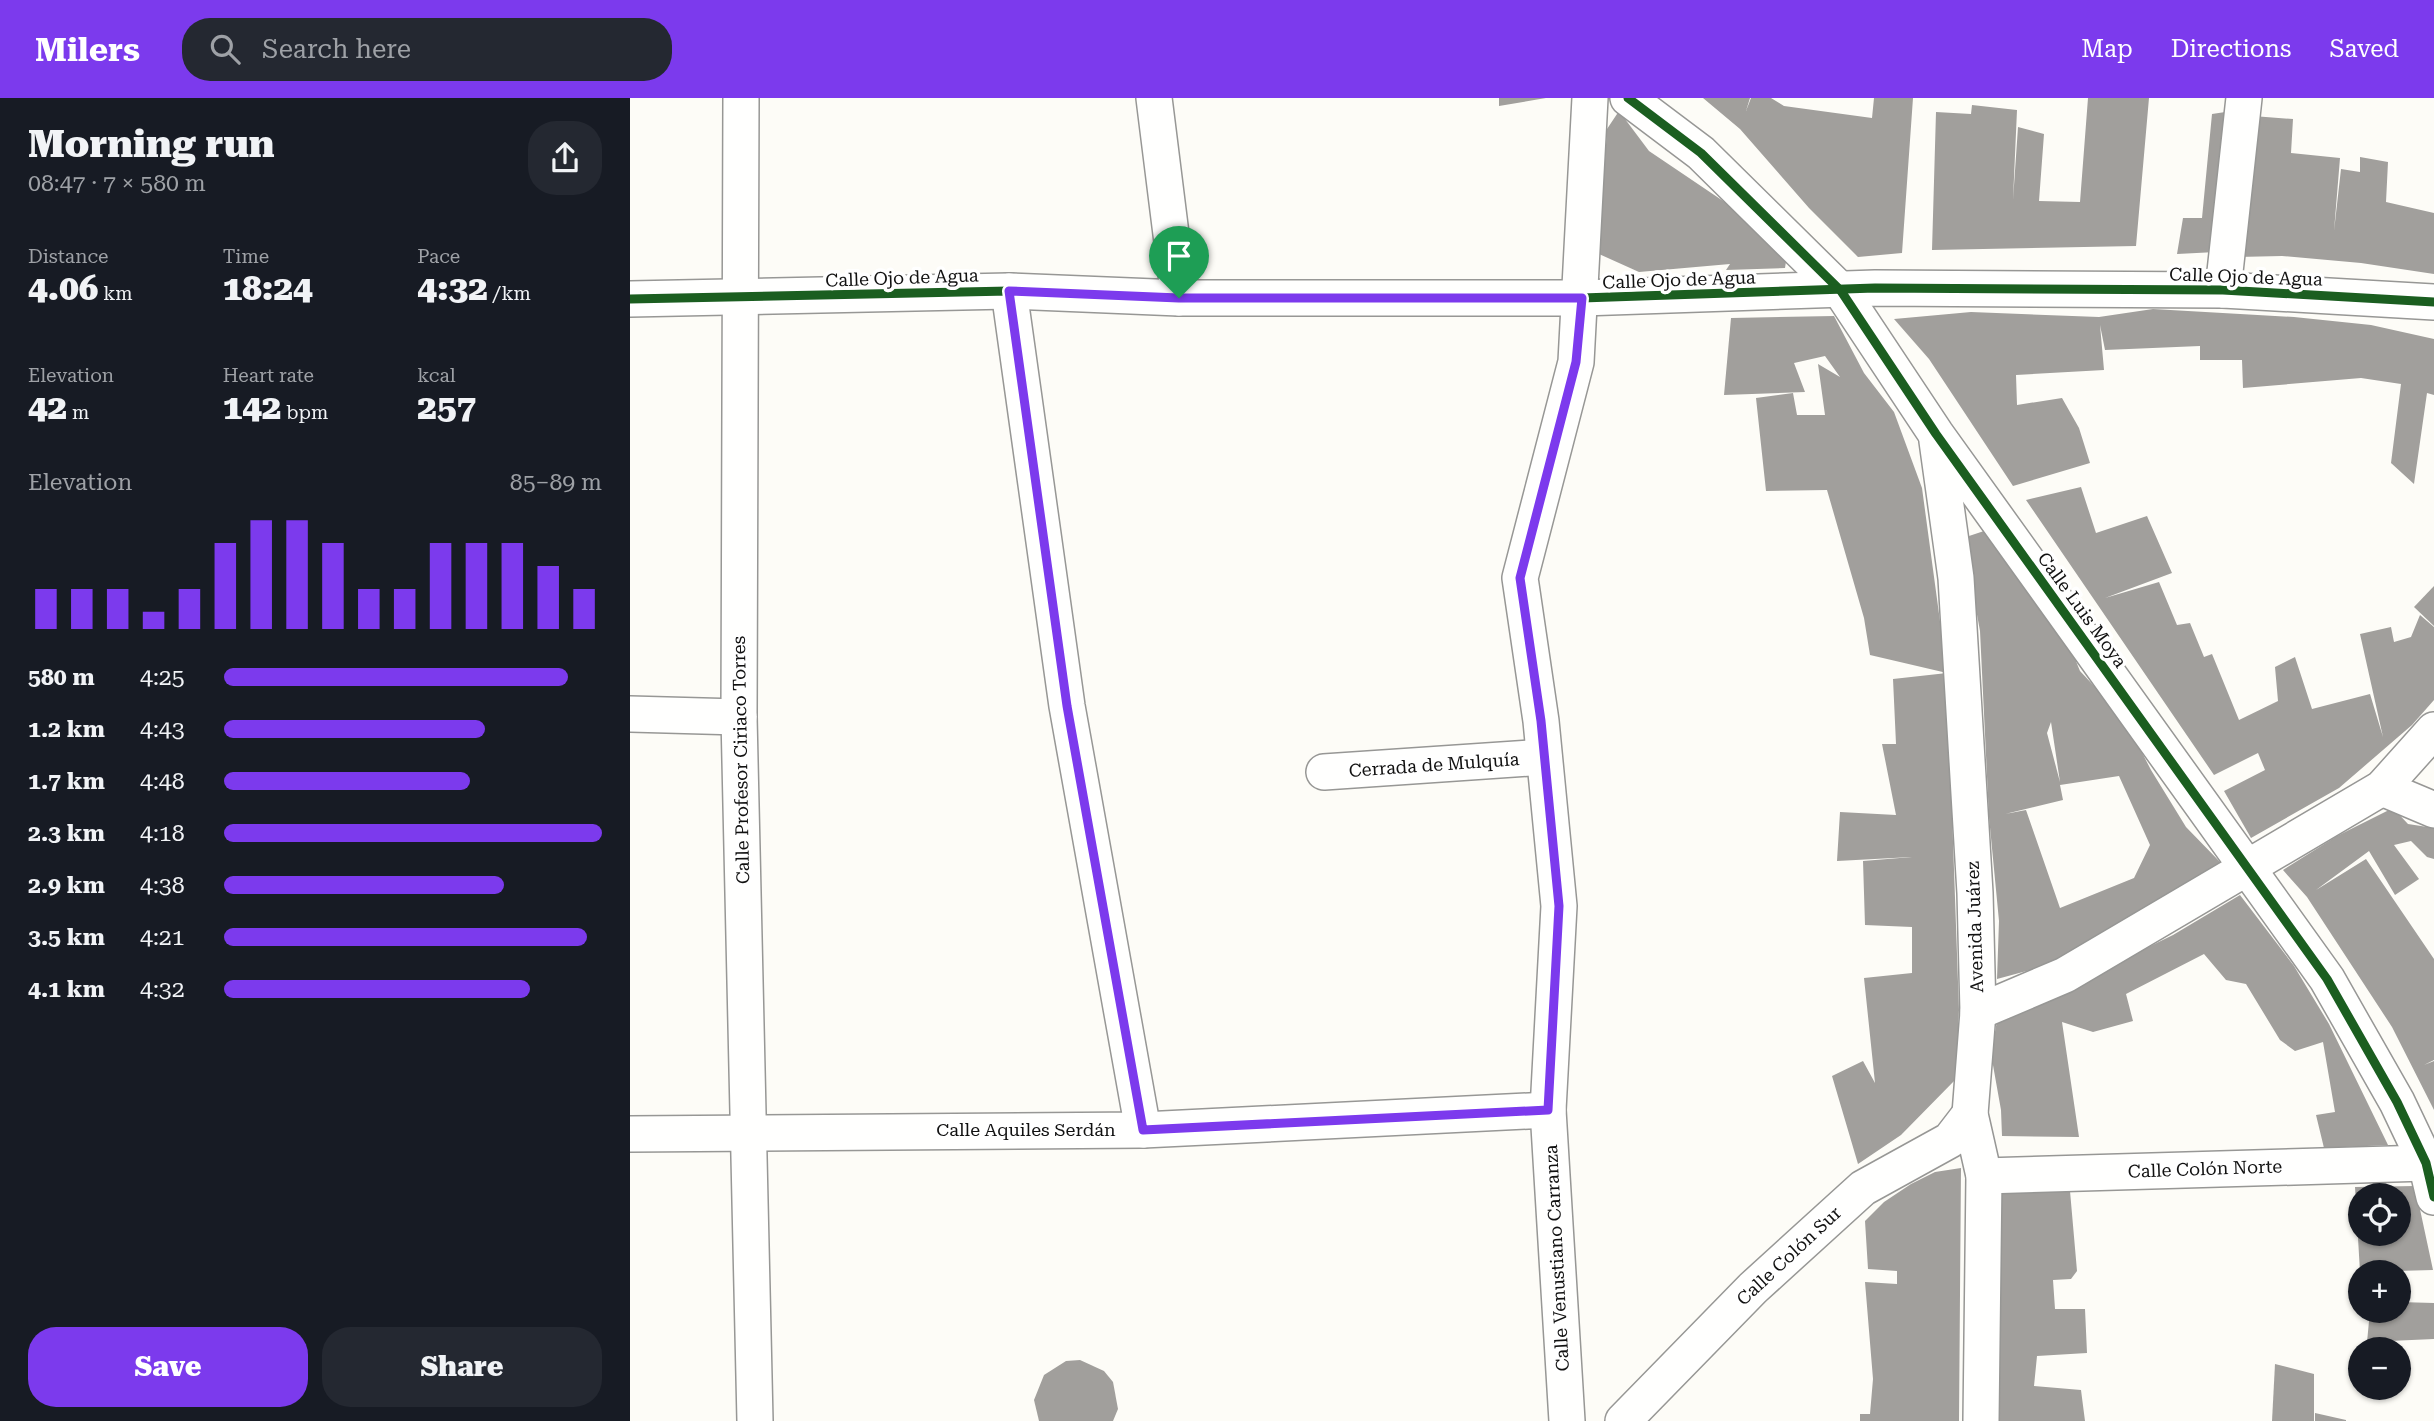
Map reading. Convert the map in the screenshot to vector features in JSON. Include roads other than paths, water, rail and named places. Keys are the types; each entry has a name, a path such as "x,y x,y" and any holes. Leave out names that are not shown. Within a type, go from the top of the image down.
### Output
{"street":[{"name":"Calle Profesor Ciriaco Torres","path":"741,98 739,717 746,1131 755,1421"},
{"path":"1154,98 1179,298"},
{"name":"Calle Venustiano Carranza","path":"1567,1421 1548,1110 1559,906 1544,757 1520,578 1576,362 1582,298 1590,98"},
{"name":"Calle Luis Moya","path":"1628,98 1701,153 1841,291 1936,434 2327,979 2397,1102 2426,1163 2434,1197"},
{"path":"2223,290 2244,98"},
{"name":"Calle Ojo de Agua","path":"630,299 739,299 1009,291 1179,298 1582,298 1841,291 2223,290 2434,302"},
{"path":"1009,291 1067,706 1143,1130"},
{"name":"Avenida Juárez","path":"1936,434 1956,578 1978,1012 1970,1114 1984,1175 1980,1421"},
{"path":"630,714 739,717"},
{"path":"1978,1012 2065,975 2382,788 2434,730"},
{"name":"Cerrada de Mulquía","path":"1324,772 1544,757"},
{"path":"2382,788 2434,810"},
{"name":"Calle Aquiles Serdán","path":"630,1134 1143,1130 1548,1110"},
{"name":"Calle Colón Sur","path":"1623,1421 1753,1288 1863,1188 1950,1140 1970,1114"},
{"name":"Calle Colón Norte","path":"1984,1175 2426,1163"}]}
